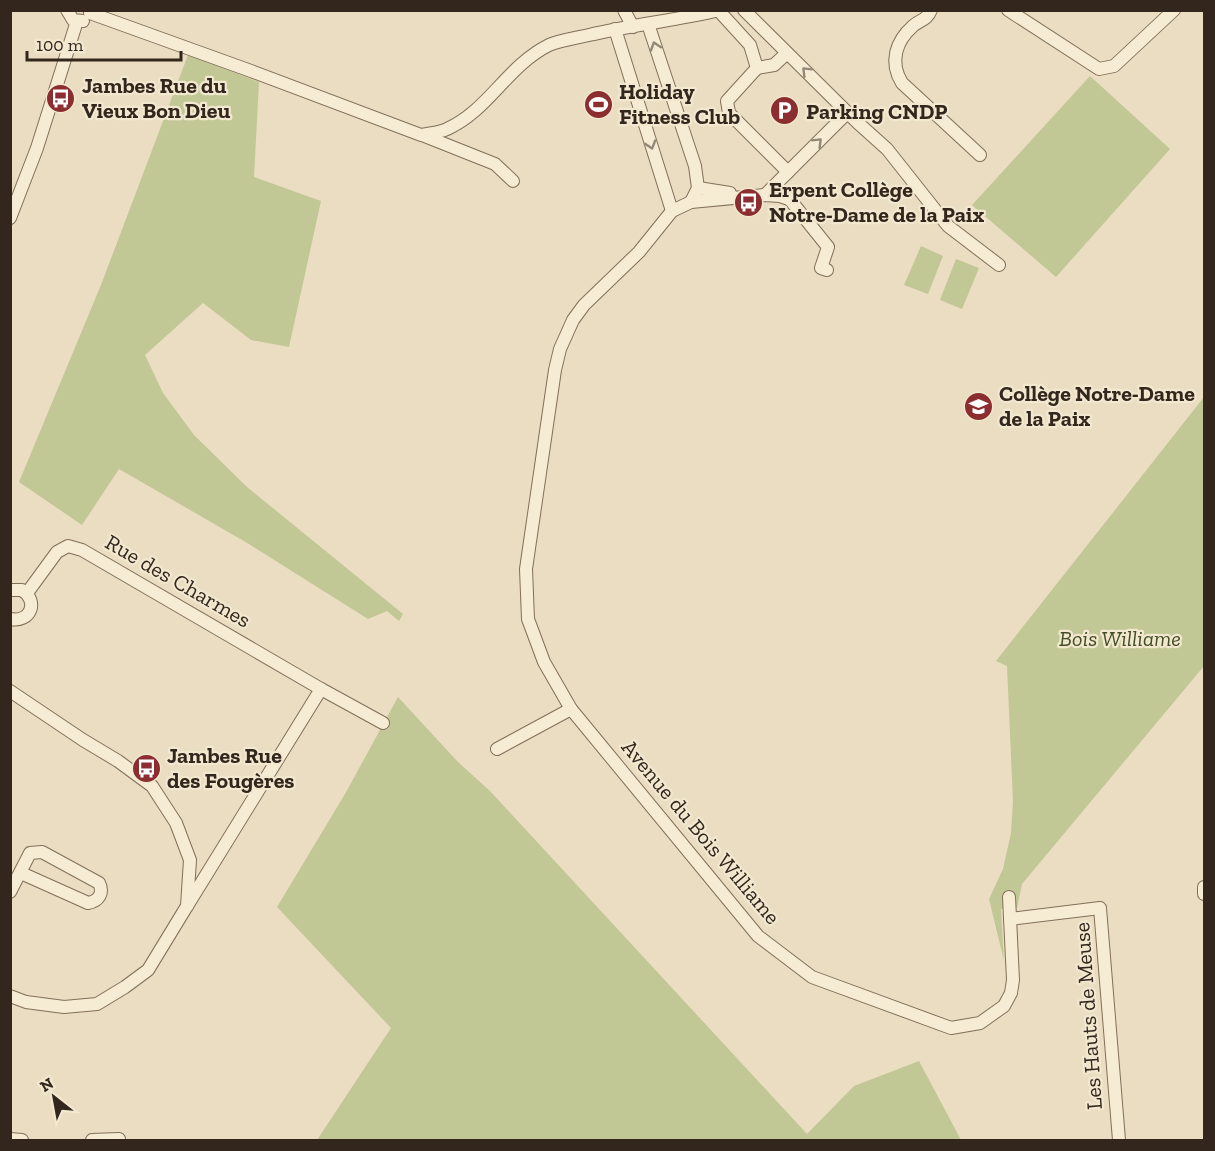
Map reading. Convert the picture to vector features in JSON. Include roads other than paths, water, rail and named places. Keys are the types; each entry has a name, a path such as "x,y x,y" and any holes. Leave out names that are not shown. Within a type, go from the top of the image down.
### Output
{"street":[{"path":"68,10 69,16 77,21 82,21 90,12 252,70 495,164 513,182"},
{"path":"624,10 633,27"},
{"path":"744,10 847,113 887,149 948,226 999,265"},
{"path":"931,10 927,18 913,26 899,43 895,53 897,74 902,82 980,155"},
{"path":"1008,10 1099,69 1113,66 1174,10"},
{"path":"420,135 445,130 461,122 492,95 530,56 551,44 615,29 719,11 750,45 757,68"},
{"path":"10,218 37,148 77,21"},
{"path":"648,24 695,166 698,188 692,202"},
{"path":"615,29 672,211 692,202 765,195 790,200 828,247 821,268 827,270"},
{"path":"787,53 774,65 757,68 727,100 727,107 729,113 788,172"},
{"path":"765,195 847,113"},
{"path":"698,188 723,193 759,191 775,185"},
{"name":"Avenue du Bois Williame","path":"672,211 639,252 584,305 573,320 560,349 526,569 528,619 544,662 571,709 758,936 812,977 951,1028 980,1023 1004,1006 1011,993 1013,980 1009,897"},
{"name":"Rue des Charmes","path":"27,593 57,552 68,546 82,550 383,723"},
{"path":"10,590 22,590 31,598 31,610 23,619 10,619"},
{"path":"10,996 26,1002 64,1006 97,1004 148,970 321,689"},
{"path":"10,691 118,761 152,786 176,823 190,860 187,906"},
{"path":"497,749 571,709"},
{"path":"10,892 30,853 42,852 99,883 101,896 95,902 88,903 21,873"},
{"path":"190,860 212,865"},
{"path":"1204,887 1204,894"},
{"name":"Les Hauts de Meuse","path":"1010,919 1100,908 1119,1140"},
{"path":"10,1139 22,1140"},
{"path":"92,1140 119,1139"}],"place":[{"name":"Jambes Rue du Vieux Bon Dieu","path":"61,98"},
{"name":"Holiday Fitness Club","path":"598,104"},
{"name":"Parking CNDP","path":"785,111"},
{"name":"Erpent Collège Notre-Dame de la Paix","path":"748,202"},
{"name":"Collège Notre-Dame de la Paix","path":"978,406"},
{"name":"Jambes Rue des Fougères","path":"146,768"}],"park label":[{"name":"Bois Williame","path":"1120,638"}]}
